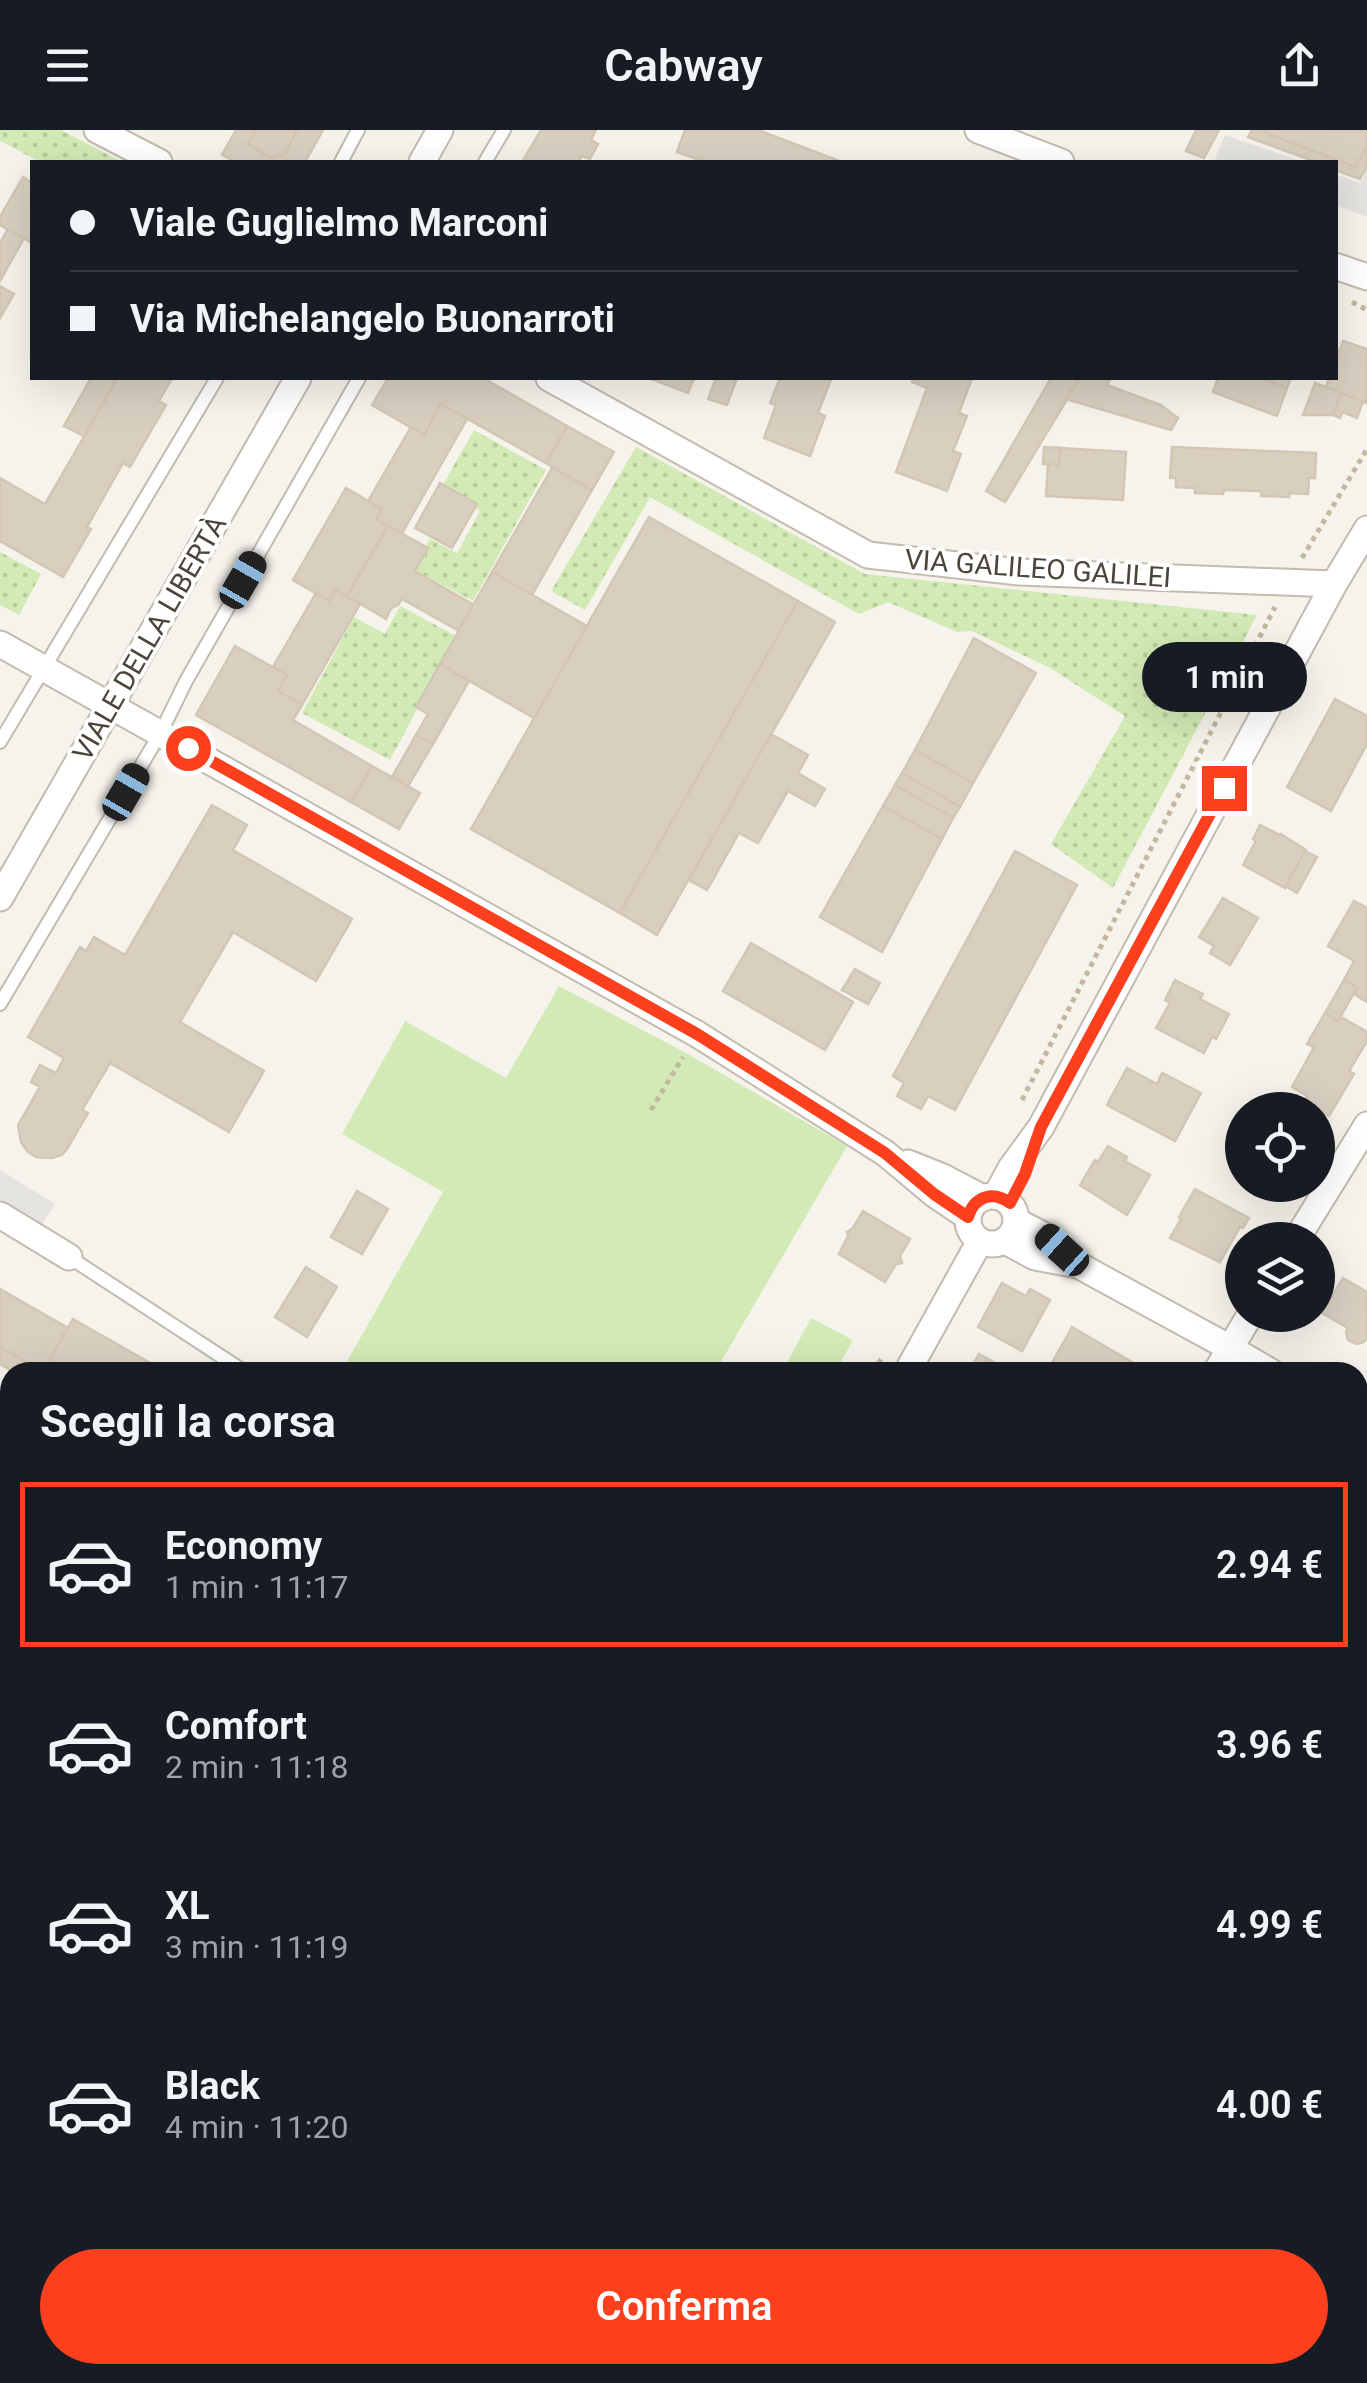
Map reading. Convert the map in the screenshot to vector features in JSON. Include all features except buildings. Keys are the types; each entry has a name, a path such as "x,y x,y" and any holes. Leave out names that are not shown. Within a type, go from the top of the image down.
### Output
{"street":[{"path":"97,130 154,160"},
{"path":"423,160 440,130"},
{"path":"978,130 1056,160"},
{"path":"1338,267 1367,277"},
{"name":"VIALE DELLA LIBERTÀ","path":"0,898 297,380"},
{"name":"VIA GALILEO GALILEI","path":"553,380 868,556 1018,572 1334,584"},
{"path":"913,1362 994,1217 1012,1168 1041,1127 1334,584 1364,541"},
{"path":"0,644 697,1034 885,1153 943,1177 994,1217 1046,1236 1078,1264 1254,1362"},
{"path":"1307,1222 1367,1125"},
{"path":"0,1215 68,1258"},
{"path":"1222,1362 1240,1332"}],"lane":[{"path":"342,160 358,130"},
{"path":"486,160 504,130"},
{"path":"0,742 216,380"},
{"path":"0,1004 161,732 186,680 357,380"},
{"path":"68,1258 229,1362"}],"path":[{"path":"1020,1105 1288,582 1367,449"},
{"path":"651,1110 697,1034"},
{"path":"880,1362 883,1356"}],"green space":[{"path":"0,130 61,130 118,160 36,160 0,141"},
{"path":"474,430 546,470 473,601 413,569 430,539 457,553 480,511 441,488"},
{"path":"636,447 865,574 1257,615 1113,888 1051,844 1125,716 1050,668 972,631 957,632 888,602 859,614 650,497 585,610 551,591"},
{"path":"0,552 41,574 19,615 0,605"},
{"path":"400,606 456,636 390,760 302,713 354,617 385,634"},
{"path":"559,986 686,1053 847,1146 721,1362 347,1362 443,1192 342,1134 405,1021 506,1078"},
{"path":"811,1318 853,1340 841,1362 787,1362"}],"shaded area":[{"path":"1225,135 1297,160 1218,160 1215,159"},
{"path":"1367,171 1367,217 1338,206 1338,175 1360,183"},
{"path":"0,1170 55,1204 40,1228 0,1203"}],"route":[{"path":"188,748 697,1034 885,1153 968,1217 981,1198 996,1196 1010,1203 1041,1127 1224,788"}]}
